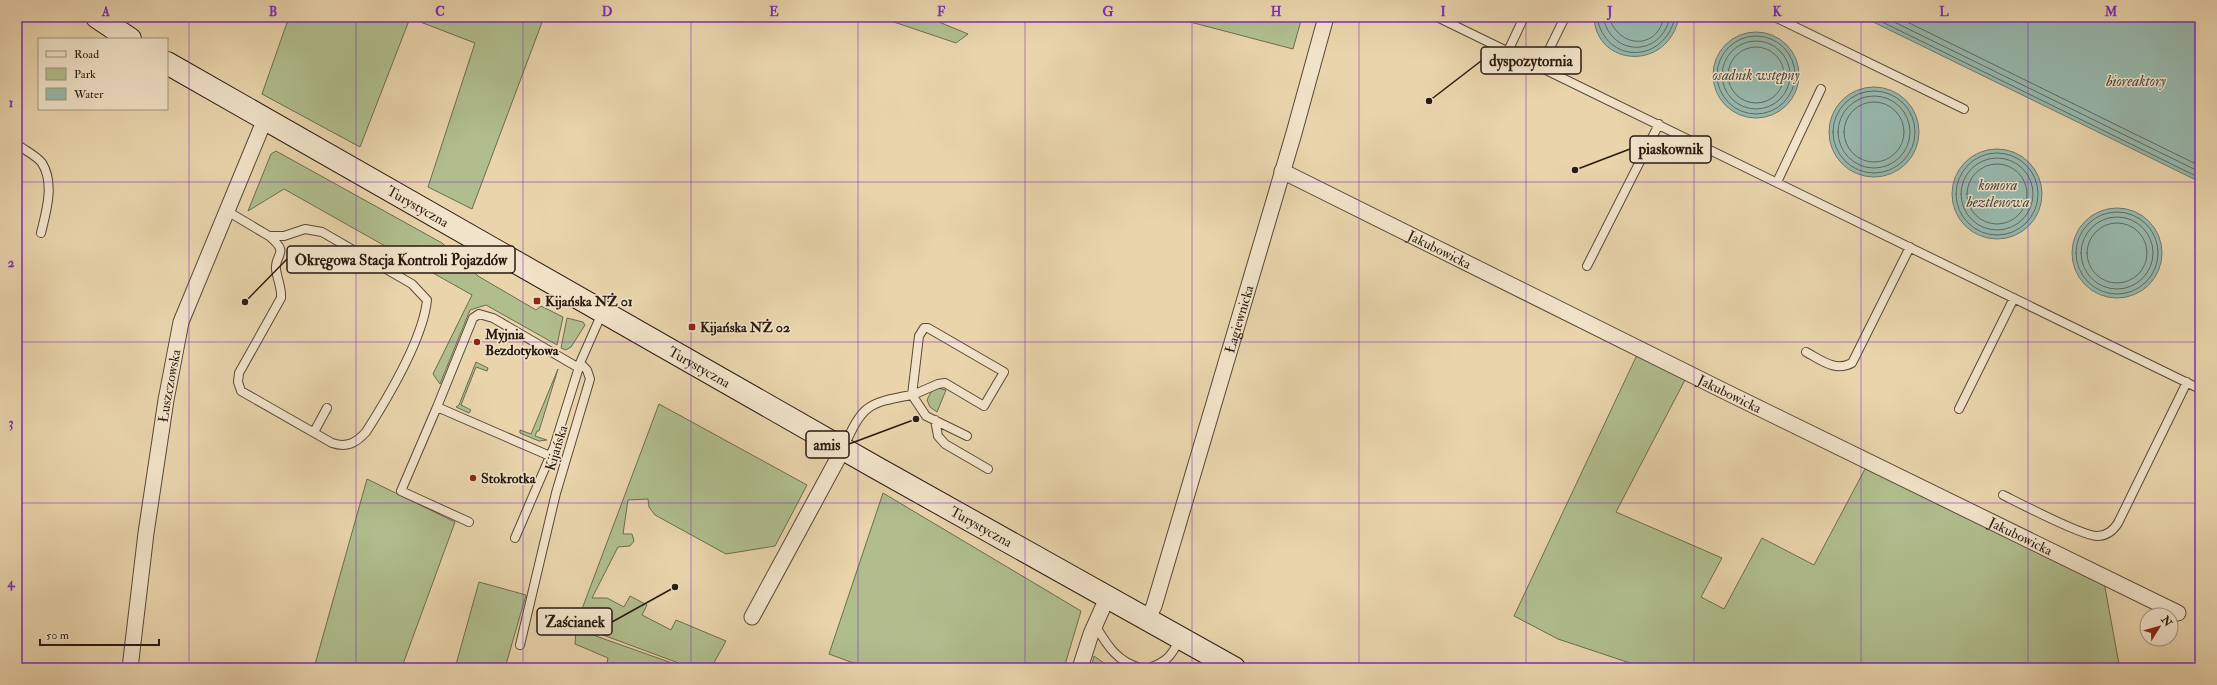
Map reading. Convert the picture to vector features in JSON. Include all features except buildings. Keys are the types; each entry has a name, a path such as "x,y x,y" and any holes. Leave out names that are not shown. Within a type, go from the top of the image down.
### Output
{"main road":[{"path":"97,17 128,38"},
{"name":"Turystyczna","path":"168,64 843,449 1234,668"}],"street":[{"name":"Łagiewnicka","path":"1147,620 1156,598 1326,17"},
{"name":"Łuszczowska","path":"130,668 146,533 178,335 191,295 266,119"},
{"name":"Jakubowicka","path":"1282,171 1738,398 2166,607"},
{"path":"752,617 843,449"},
{"path":"1080,668 1095,625 1107,598"}],"lane":[{"path":"1437,17 1541,66 2200,389"},
{"path":"1508,51 1524,17"},
{"path":"1541,66 1565,17"},
{"path":"1775,17 1964,109"},
{"path":"1777,182 1821,90"},
{"path":"1587,266 1659,124"},
{"path":"17,144 41,163 48,183 47,208 40,233"},
{"path":"227,211 269,236 277,242 280,249 280,256 275,267 281,292 280,298 239,373 238,382 241,391 339,445 349,445 359,440 366,432 408,357 426,311 427,300 412,284 322,232 305,229 284,236 269,236"},
{"path":"1806,352 1837,368 1845,367 1852,363 1910,247"},
{"path":"1959,409 2014,298"},
{"path":"516,538 550,456 580,365 603,312"},
{"path":"469,522 402,491 473,318 479,314 493,318 580,365"},
{"path":"843,449 857,420 868,407 887,400 912,395 938,384 945,384 984,406 1004,372 928,328 924,328 919,336 912,395 926,416 968,436"},
{"name":"Kijańska","path":"520,645 556,493 590,378 587,370 580,365"},
{"path":"2003,496 2089,535 2105,535 2118,524 2187,382"},
{"path":"437,407 550,456"},
{"path":"314,432 327,408"},
{"path":"935,420 938,436 945,444 988,468"},
{"path":"1095,625 1110,649 1119,658 1129,665 1141,668"},
{"path":"1149,668 1162,664 1171,656 1180,638"}],"green space":[{"path":"289,17 544,17 472,209 428,187 475,43 410,18 360,147 262,94"},
{"path":"879,17 927,17 968,34 956,43"},
{"path":"1171,17 1302,17 1293,49"},
{"path":"276,151 442,243 478,276 536,310 541,306 563,317 557,345 486,305 470,310 440,384 433,374 472,295 284,189 248,211 271,154"},
{"path":"567,318 583,322 585,325 571,347 566,350 561,348"},
{"path":"1637,355 1686,378 1616,512 1722,558 1701,597 1724,609 1762,538 1814,565 1865,469 1885,476 2104,582 2119,664 2117,668 1645,668 1558,639 1514,616"},
{"path":"476,362 488,368 487,371 476,367 461,405 471,410 469,413 456,407 459,405"},
{"path":"558,369 539,431 537,431 535,436 547,440 539,441 520,433 520,430 531,434"},
{"path":"937,388 946,390 937,412 930,407 927,400 931,392"},
{"path":"659,404 807,485 775,546 726,554 655,515 649,507 648,499 628,500 623,534 632,534 634,541 630,546 618,547 592,598 607,598 624,607 630,596 647,605 642,615 671,630 676,620 726,641 711,668 692,668 576,625"},
{"path":"367,479 455,522 403,664 389,668 314,668"},
{"path":"883,493 1081,611 1064,668 867,668 829,654"},
{"path":"479,582 526,595 505,668 455,668"},
{"path":"576,629 686,668 606,668 608,658 575,644"},
{"path":"1094,656 1111,668 1091,668"}],"water":[{"path":"1594,17 1679,17 1672,35 1661,47 1648,54 1633,56 1619,53 1607,46 1598,34"},
{"name":"bioreaktory","path":"1863,17 2200,17 2200,182"},
{"name":"osadnik wstępny","path":"1756,32 1772,36 1786,45 1795,59 1799,75 1795,91 1786,105 1772,114 1756,118 1740,114 1726,105 1717,91 1713,75 1717,59 1726,45 1740,36"},
{"path":"1874,87 1891,90 1906,100 1916,115 1919,132 1916,149 1906,164 1891,174 1874,177 1857,174 1842,164 1832,149 1829,132 1832,115 1842,100 1857,90"},
{"name":"komora beztlenowa","path":"1997,149 2014,152 2029,162 2039,177 2042,194 2039,211 2029,226 2014,236 1997,239 1980,236 1965,226 1955,211 1952,194 1955,177 1965,162 1980,152"},
{"path":"2117,208 2134,211 2149,221 2159,236 2162,253 2159,270 2149,285 2134,295 2117,298 2100,295 2085,285 2075,270 2072,253 2075,236 2085,221 2100,211"}],"place":[{"name":"dyspozytornia","path":"1429,101"},
{"name":"piaskownik","path":"1575,170"},
{"name":"Kijańska NŻ 01","path":"537,301"},
{"name":"Okręgowa Stacja Kontroli Pojazdów","path":"245,302"},
{"name":"Kijańska NŻ 02","path":"692,327"},
{"name":"Myjnia Bezdotykowa","path":"477,342"},
{"name":"amis","path":"916,419"},
{"name":"Stokrotka","path":"473,478"},
{"name":"Zaścianek","path":"675,587"}]}
